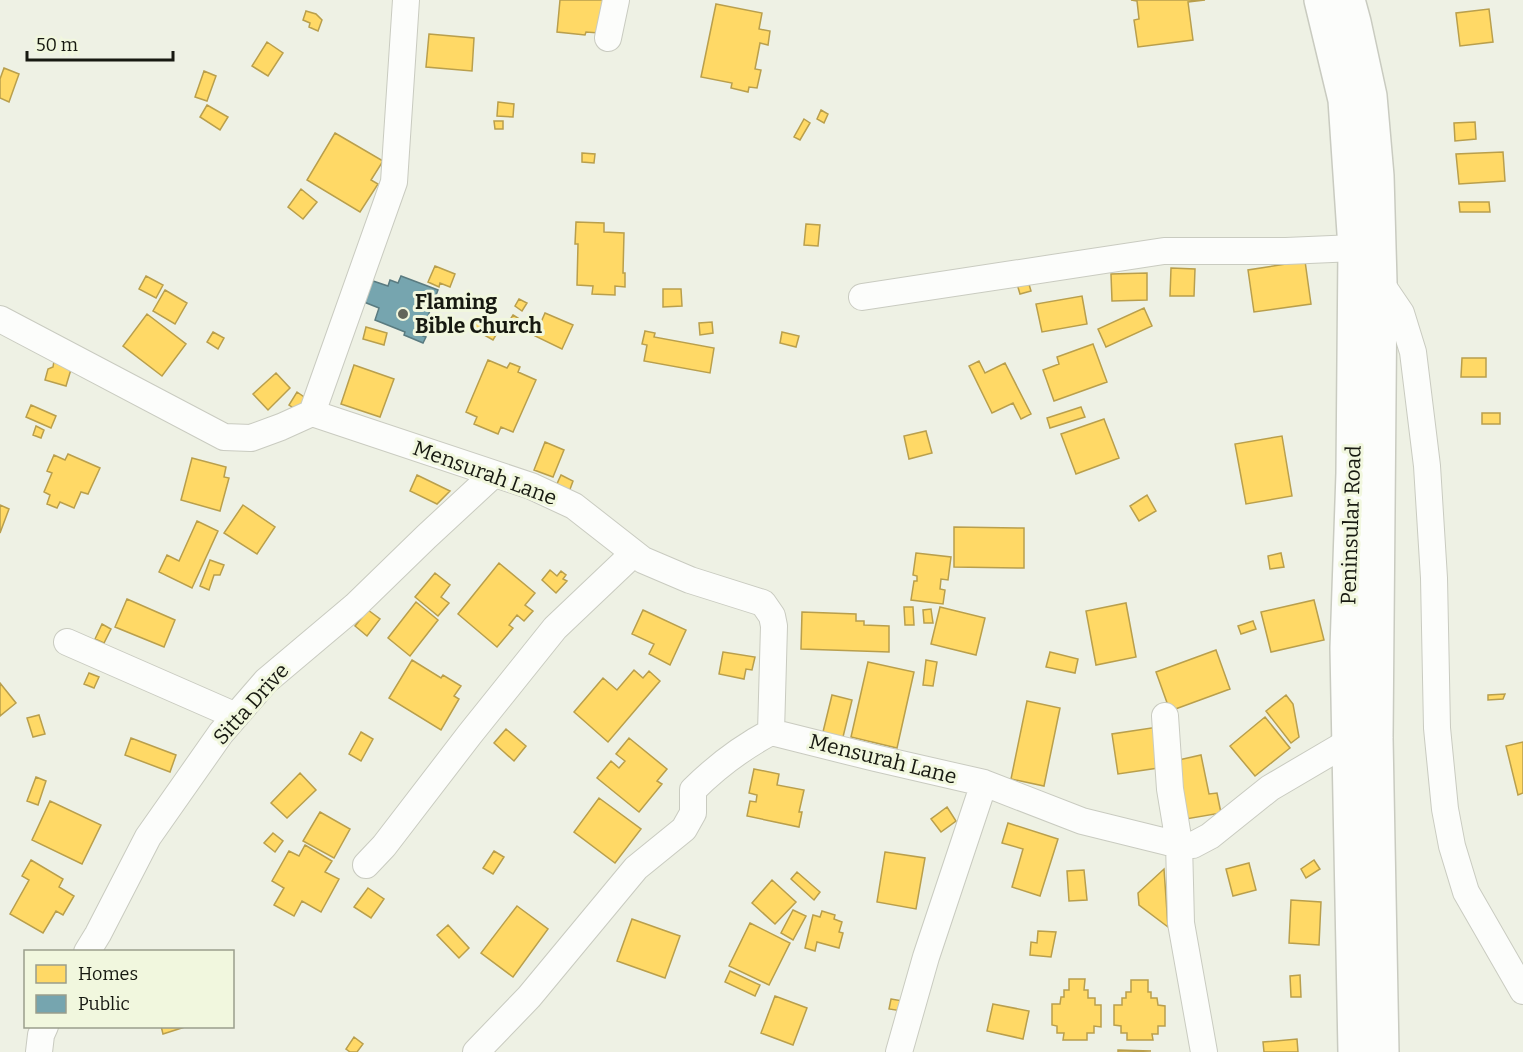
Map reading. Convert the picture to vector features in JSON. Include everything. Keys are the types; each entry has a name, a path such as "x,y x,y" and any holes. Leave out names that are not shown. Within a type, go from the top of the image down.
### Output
{"main road":[{"name":"Peninsular Road","path":"1321,0 1345,100 1355,248 1353,473 1347,648 1355,1052"},
{"name":"Peninsular Road","path":"1348,0 1370,96 1377,176 1380,282 1376,738 1382,1052"}],"street":[{"path":"0,319 224,437 250,438 281,428 312,413 394,182 406,0"},
{"path":"609,38 616,0"},
{"path":"862,297 1164,251 1286,251 1355,248"},
{"path":"1380,282 1401,313 1414,363 1427,466 1430,511 1434,578 1437,729 1445,808 1452,846 1466,892 1523,992"},
{"name":"Mensurah Lane","path":"312,413 531,486 574,506 643,560 690,580 763,603 772,615 771,732 984,783 1082,821 1193,845 1210,836 1270,788 1350,741"},
{"name":"Sitta Drive","path":"88,950 148,837 221,733 266,681 356,606 494,474"},
{"path":"366,865 384,846 555,628 634,554"},
{"path":"67,642 236,716"},
{"path":"1166,716 1170,789 1179,843 1181,923 1204,1052"},
{"path":"476,1052 529,997 636,868 684,829 693,813 693,789 717,766 744,746 771,732"},
{"path":"899,1052 926,957 984,783"},
{"path":"39,1052 44,1028"}],"building: Homes":[{"path":"560,0 605,0 599,33 586,32 585,35 557,32"},
{"path":"1131,0 1205,0 1188,2 1193,40 1138,47 1134,20 1139,19 1137,1"},
{"path":"716,4 762,13 759,29 770,31 768,45 760,43 755,69 761,70 757,88 749,87 748,92 731,88 732,83 701,77"},
{"path":"1489,9 1493,42 1460,46 1456,13"},
{"path":"306,11 316,14 322,20 318,31 309,27 310,23 303,20"},
{"path":"429,34 474,38 472,71 426,67"},
{"path":"267,42 283,53 268,76 252,66"},
{"path":"4,68 19,74 9,102 0,98 0,79"},
{"path":"204,71 216,76 207,101 195,97"},
{"path":"498,102 514,104 513,117 497,116"},
{"path":"207,105 228,117 220,130 200,117"},
{"path":"821,110 828,114 824,123 817,119"},
{"path":"804,119 810,123 800,140 794,137"},
{"path":"494,121 503,121 503,129 495,129"},
{"path":"1475,122 1476,139 1455,141 1454,123"},
{"path":"335,133 383,161 371,180 378,184 360,212 307,180"},
{"path":"1503,152 1505,181 1459,184 1456,154"},
{"path":"582,153 595,154 594,163 582,162"},
{"path":"301,189 317,202 303,219 288,207"},
{"path":"1459,202 1489,202 1490,212 1460,212"},
{"path":"576,222 604,223 604,232 624,233 625,287 615,286 615,295 592,294 593,286 577,285"},
{"path":"806,224 820,225 818,246 804,245"},
{"path":"1305,261 1311,304 1254,312 1248,270"},
{"path":"435,266 455,274 450,287 440,283 439,287 428,282"},
{"path":"1171,268 1195,269 1194,296 1170,296"},
{"path":"1147,273 1147,300 1112,301 1111,274"},
{"path":"146,276 163,285 156,298 139,289"},
{"path":"1028,281 1031,291 1020,294 1017,284"},
{"path":"663,289 681,289 682,306 663,307"},
{"path":"165,290 187,303 175,324 153,311"},
{"path":"1082,296 1087,324 1042,332 1036,304"},
{"path":"519,299 527,303 522,311 515,306"},
{"path":"1144,308 1152,326 1106,347 1098,329"},
{"path":"545,313 573,325 562,349 535,336"},
{"path":"147,314 186,344 162,376 123,346"},
{"path":"513,315 518,318 514,326 508,323"},
{"path":"476,317 499,330 493,340 470,327"},
{"path":"712,322 713,333 700,335 699,323"},
{"path":"366,327 387,333 384,345 363,339"},
{"path":"645,331 655,333 654,337 714,348 710,373 644,361 647,345 642,344"},
{"path":"213,332 224,338 218,349 207,342"},
{"path":"782,332 799,336 796,347 780,343"},
{"path":"1093,344 1107,382 1054,401 1043,370 1059,364 1057,357"},
{"path":"1462,358 1486,358 1486,377 1461,377"},
{"path":"488,360 507,368 510,363 520,367 518,372 536,380 513,432 501,427 498,434 474,424 477,417 466,412"},
{"path":"54,361 72,366 66,386 45,380 48,369 53,367"},
{"path":"979,361 985,373 1005,363 1031,414 1021,419 1013,403 992,413 969,366"},
{"path":"354,365 394,379 380,417 341,404"},
{"path":"276,373 290,388 268,410 253,394"},
{"path":"297,392 307,399 298,411 289,405"},
{"path":"31,405 56,416 51,428 26,417"},
{"path":"1081,407 1085,417 1050,428 1047,418"},
{"path":"1482,413 1500,413 1500,424 1482,424"},
{"path":"1104,419 1119,458 1076,474 1061,434"},
{"path":"36,426 44,430 41,438 33,435"},
{"path":"926,431 932,453 909,459 904,436"},
{"path":"1282,436 1292,496 1246,504 1235,444"},
{"path":"545,442 564,450 553,477 534,470"},
{"path":"68,454 100,468 88,494 81,492 74,508 60,502 57,508 47,504 50,495 44,492 52,473 47,471 54,455 65,460"},
{"path":"192,458 226,467 224,477 229,478 220,511 181,500"},
{"path":"417,475 450,491 437,504 410,491"},
{"path":"561,475 573,481 569,492 556,486"},
{"path":"1147,495 1156,511 1139,521 1130,506"},
{"path":"0,505 9,509 0,533"},
{"path":"243,505 275,527 257,554 224,533"},
{"path":"197,521 218,531 192,588 159,572 167,555 179,561"},
{"path":"954,527 1024,528 1024,568 954,567"},
{"path":"916,553 951,557 948,580 941,579 940,589 945,590 943,604 911,600 914,581 917,581 917,576 913,575"},
{"path":"1281,553 1284,567 1270,569 1268,556"},
{"path":"210,560 224,565 220,575 214,575 209,590 200,586"},
{"path":"499,563 535,593 525,605 533,611 524,621 517,615 509,625 513,628 497,647 458,614"},
{"path":"550,570 557,576 561,571 566,575 563,579 567,581 556,593 542,580"},
{"path":"435,573 450,585 441,597 449,603 438,616 415,597"},
{"path":"127,599 175,620 164,647 115,627"},
{"path":"1314,600 1324,640 1271,652 1261,612"},
{"path":"416,602 438,620 410,656 388,638"},
{"path":"1126,603 1136,657 1096,665 1086,611"},
{"path":"904,607 913,607 914,625 905,625"},
{"path":"940,607 985,618 976,655 931,644"},
{"path":"931,609 933,623 924,623 923,610"},
{"path":"368,610 380,619 367,636 355,626"},
{"path":"643,610 686,630 670,665 649,654 654,644 632,634"},
{"path":"802,612 856,614 856,621 864,621 864,625 889,626 889,652 801,649"},
{"path":"1253,621 1256,629 1241,634 1238,626"},
{"path":"102,624 111,629 104,643 95,639"},
{"path":"1216,650 1230,689 1170,711 1156,672"},
{"path":"723,652 755,657 752,670 746,669 744,679 719,674"},
{"path":"1050,652 1078,659 1075,673 1046,667"},
{"path":"412,660 441,678 443,675 461,686 454,696 459,699 441,730 389,698"},
{"path":"926,660 937,662 933,686 923,685"},
{"path":"868,662 914,672 897,748 851,737"},
{"path":"634,670 643,678 649,671 660,681 608,742 574,712 603,678 617,690"},
{"path":"89,673 99,677 94,688 84,684"},
{"path":"0,683 16,703 0,716"},
{"path":"1505,694 1503,699 1488,700 1488,695"},
{"path":"832,695 852,700 842,741 822,736"},
{"path":"1286,695 1293,704 1299,737 1291,743 1266,711"},
{"path":"1027,701 1060,708 1044,786 1011,779"},
{"path":"39,715 45,734 33,737 27,718"},
{"path":"1265,717 1290,748 1255,776 1230,746"},
{"path":"1158,727 1165,767 1118,774 1112,734"},
{"path":"506,729 526,746 514,761 494,743"},
{"path":"361,732 373,739 361,761 349,754"},
{"path":"131,738 176,755 170,772 125,755"},
{"path":"629,738 667,769 657,781 662,784 639,812 597,778 611,761 619,768 625,761 616,754"},
{"path":"1523,742 1523,793 1518,795 1506,746"},
{"path":"1201,755 1209,794 1217,793 1221,813 1186,819 1174,761"},
{"path":"754,769 779,774 777,785 804,790 799,812 802,812 799,827 747,816 750,801 756,802 757,795 749,793"},
{"path":"300,773 316,790 287,818 271,803"},
{"path":"36,777 46,781 38,805 27,801"},
{"path":"599,798 641,829 615,863 574,832"},
{"path":"50,801 101,825 82,864 32,840"},
{"path":"947,807 956,821 941,832 931,819"},
{"path":"320,812 350,829 334,858 303,841"},
{"path":"1008,823 1058,839 1040,896 1012,887 1023,849 1002,843"},
{"path":"273,833 283,841 275,852 264,843"},
{"path":"305,845 332,861 325,872 339,879 321,912 302,901 294,916 274,905 284,888 272,881 289,851 299,856"},
{"path":"494,851 504,857 493,874 483,868"},
{"path":"885,852 925,858 916,909 877,902"},
{"path":"31,860 63,879 59,887 74,896 63,915 56,911 43,933 10,914 29,880 22,876"},
{"path":"1314,860 1320,869 1306,878 1301,869"},
{"path":"1249,863 1256,890 1233,896 1226,869"},
{"path":"1164,869 1168,927 1139,905 1138,893"},
{"path":"1084,870 1087,900 1069,901 1067,871"},
{"path":"797,872 820,892 814,900 791,879"},
{"path":"772,880 796,902 775,924 752,903"},
{"path":"368,888 384,899 371,918 354,907"},
{"path":"1291,900 1321,902 1319,945 1289,943"},
{"path":"517,906 548,929 513,977 481,953"},
{"path":"793,910 806,916 793,940 781,933"},
{"path":"822,911 835,915 834,919 842,922 839,932 843,933 839,948 817,942 815,951 805,948 813,915 820,917"},
{"path":"632,919 680,936 665,978 617,961"},
{"path":"750,923 790,943 769,985 729,966"},
{"path":"448,925 469,948 459,958 437,935"},
{"path":"1038,931 1056,932 1051,957 1030,955 1031,942 1037,943"},
{"path":"730,971 760,985 755,996 725,982"},
{"path":"1300,975 1301,997 1291,997 1290,976"},
{"path":"1069,979 1085,979 1084,990 1088,990 1088,998 1095,998 1095,1005 1101,1005 1101,1027 1094,1026 1094,1033 1087,1033 1087,1040 1063,1040 1064,1033 1057,1033 1057,1026 1052,1025 1052,1004 1060,1004 1061,997 1064,997 1064,990 1069,990"},
{"path":"1131,980 1148,980 1148,992 1151,992 1151,998 1157,998 1158,1005 1165,1006 1165,1026 1158,1026 1158,1034 1152,1034 1153,1040 1127,1040 1127,1033 1121,1033 1121,1026 1114,1025 1114,1005 1122,1005 1122,998 1126,998 1126,992 1131,992"},
{"path":"775,996 807,1008 793,1045 761,1033"},
{"path":"891,999 903,1001 902,1011 889,1009"},
{"path":"993,1004 1029,1011 1023,1039 987,1031"},
{"path":"162,1028 182,1028 163,1034"},
{"path":"354,1037 363,1044 357,1052 350,1052 346,1049"},
{"path":"1297,1039 1298,1052 1264,1052 1263,1042"},
{"path":"1118,1050 1151,1051 1118,1052"}],"building: Public":[{"name":"Flaming Bible Church","path":"401,276 438,290 426,321 429,322 423,336 426,337 423,343 404,335 405,332 375,320 379,308 364,302 373,281 388,286 390,280 398,283"}],"place":[{"name":"Flaming Bible Church","path":"403,314"}]}
